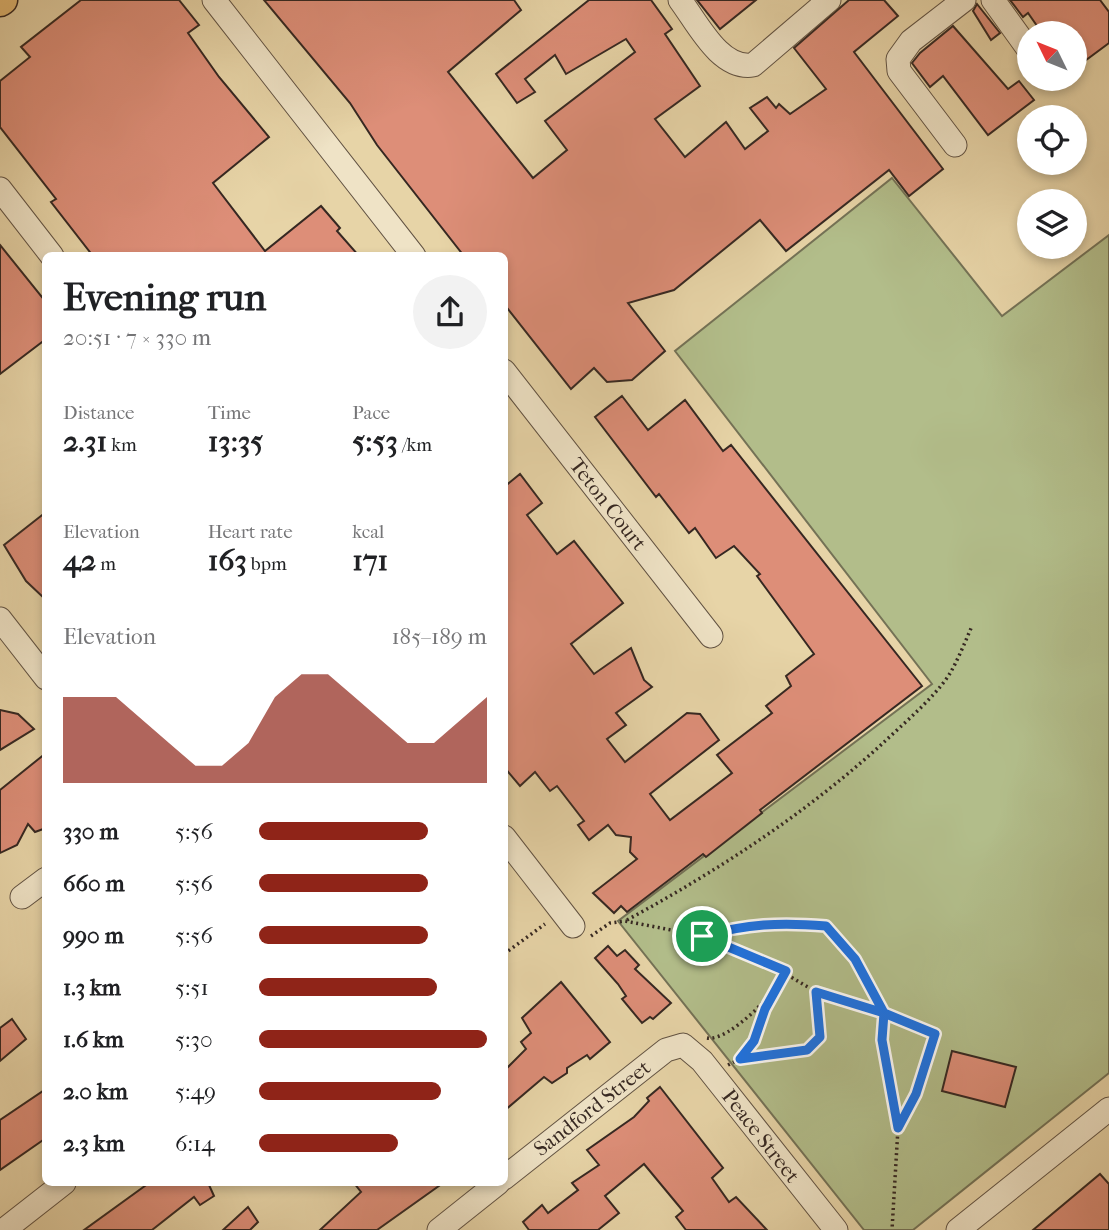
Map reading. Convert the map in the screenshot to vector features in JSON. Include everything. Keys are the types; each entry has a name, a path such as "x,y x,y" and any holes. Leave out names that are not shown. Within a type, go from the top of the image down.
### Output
{"street":[{"path":"214,0 411,252"},
{"path":"680,0 728,61 740,67 753,65 829,0"},
{"path":"993,0 1017,33"},
{"path":"948,5 911,41 898,59 899,71 955,145"},
{"path":"0,189 49,252"},
{"name":"Teton Court","path":"508,376 711,636"},
{"path":"0,619 42,673"},
{"path":"508,843 573,926"},
{"path":"22,897 42,882"},
{"name":"Peace Street","path":"683,1045 702,1061 836,1230"},
{"name":"Sandford Street","path":"508,1175 666,1050 683,1045"},
{"path":"958,1230 1109,1109"},
{"path":"4,1230 60,1186"},
{"path":"439,1230 494,1186"}],"path":[{"path":"610,923 625,920 673,895 782,827 833,788 905,722 949,675 972,626"},
{"path":"625,920 702,936 786,971 816,992 884,1013 935,1034 916,1094 898,1128"},
{"path":"508,951 547,922"},
{"path":"702,936 746,924 782,922 826,926 855,959 884,1013 882,1040 898,1128 891,1230"},
{"path":"740,1059 754,1041 772,994 786,971"},
{"path":"702,1061 720,1066 740,1059 807,1050 820,1037 816,992"},
{"path":"707,1038 713,1039 731,1030 772,994"}],"green space":[{"path":"892,178 1002,316 1077,259 1087,259 1087,252 1109,235 1109,1073 913,1230 864,1230 618,921 932,684 675,351"}],"building":[{"path":"81,0 179,0 199,25 188,33 219,77 269,137 213,183 265,251 321,206 340,228 337,231 355,252 90,252 51,202 56,199 0,127 0,81 30,57 21,47"},
{"path":"264,0 514,0 521,10 448,72 533,178 567,150 545,121 635,52 626,39 566,74 555,55 525,79 535,92 517,103 496,74 589,0 651,0 672,29 665,34 700,86 655,119 685,157 726,122 745,149 768,131 750,108 767,97 776,108 779,104 790,114 826,89 794,48 849,0 884,0 898,16 854,52 943,169 909,196 889,170 786,251 760,220 674,290 628,303 665,351 632,380 607,382 594,368 571,389 508,309 508,252 461,252 377,145 350,103"},
{"path":"697,0 756,0 720,29"},
{"path":"1010,0 1100,0 1109,12 1109,43 1087,59 1087,21 1034,21 1028,13 1023,17"},
{"path":"977,4 1000,33 991,40 973,11"},
{"path":"953,26 1008,89 1017,82 1017,91 1027,91 1034,100 1027,105 1017,105 1017,113 988,135 943,76 930,87 912,63"},
{"path":"0,245 42,297 42,342 0,374"},
{"path":"622,396 648,430 685,400 723,451 731,445 922,686 760,810 762,813 706,857 703,854 627,912 621,906 614,913 593,893 637,859 630,852 631,837 616,835 608,825 589,840 578,825 584,821 557,786 550,791 535,772 520,786 508,772 508,484 520,474 542,503 527,515 557,554 574,541 623,603 571,644 594,674 631,648 644,680 652,687 616,713 626,725 607,739 625,762 687,713 700,714 719,740 650,794 670,820 732,773 717,755 772,713 766,706 791,686 786,676 814,654 757,576 760,574 734,546 716,558 695,528 689,533 659,494 656,497 595,417"},
{"path":"42,515 42,596 26,581 4,545"},
{"path":"0,710 18,714 34,729 0,750"},
{"path":"42,756 42,829 35,832 28,824 17,845 0,853 0,790"},
{"path":"608,946 617,956 625,950 639,965 635,969 671,1003 653,1019 650,1017 642,1023 622,999 626,996 618,984 595,958"},
{"path":"561,982 610,1042 590,1059 587,1055 567,1068 567,1073 552,1083 544,1077 508,1108 508,1067 526,1049 521,1042 531,1033 522,1018"},
{"path":"12,1019 26,1039 0,1061 0,1028"},
{"path":"952,1051 1016,1067 1005,1107 942,1091"},
{"path":"660,1087 723,1168 712,1178 729,1202 736,1197 767,1230 686,1230 676,1217 683,1211 644,1164 605,1196 619,1213 598,1230 529,1230 523,1222 542,1205 548,1213 578,1190 572,1183 599,1165 587,1150 634,1117 649,1101 647,1098"},
{"path":"42,1092 42,1141 0,1170 0,1120"},
{"path":"1100,1174 1109,1184 1109,1230 1033,1230"},
{"path":"145,1186 209,1186 214,1196 200,1205 194,1197 152,1230 84,1230"},
{"path":"356,1186 439,1186 377,1230 320,1230 361,1192"},
{"path":"248,1207 258,1222 250,1230 223,1230"}],"route":[{"path":"702,936 746,924 782,922 826,926 855,959 884,1013 935,1034 916,1094 898,1128 882,1040 884,1013 816,992 814,998 820,1020 820,1037 807,1050 740,1059 754,1041 765,1009 786,971 761,958 702,936"}]}
